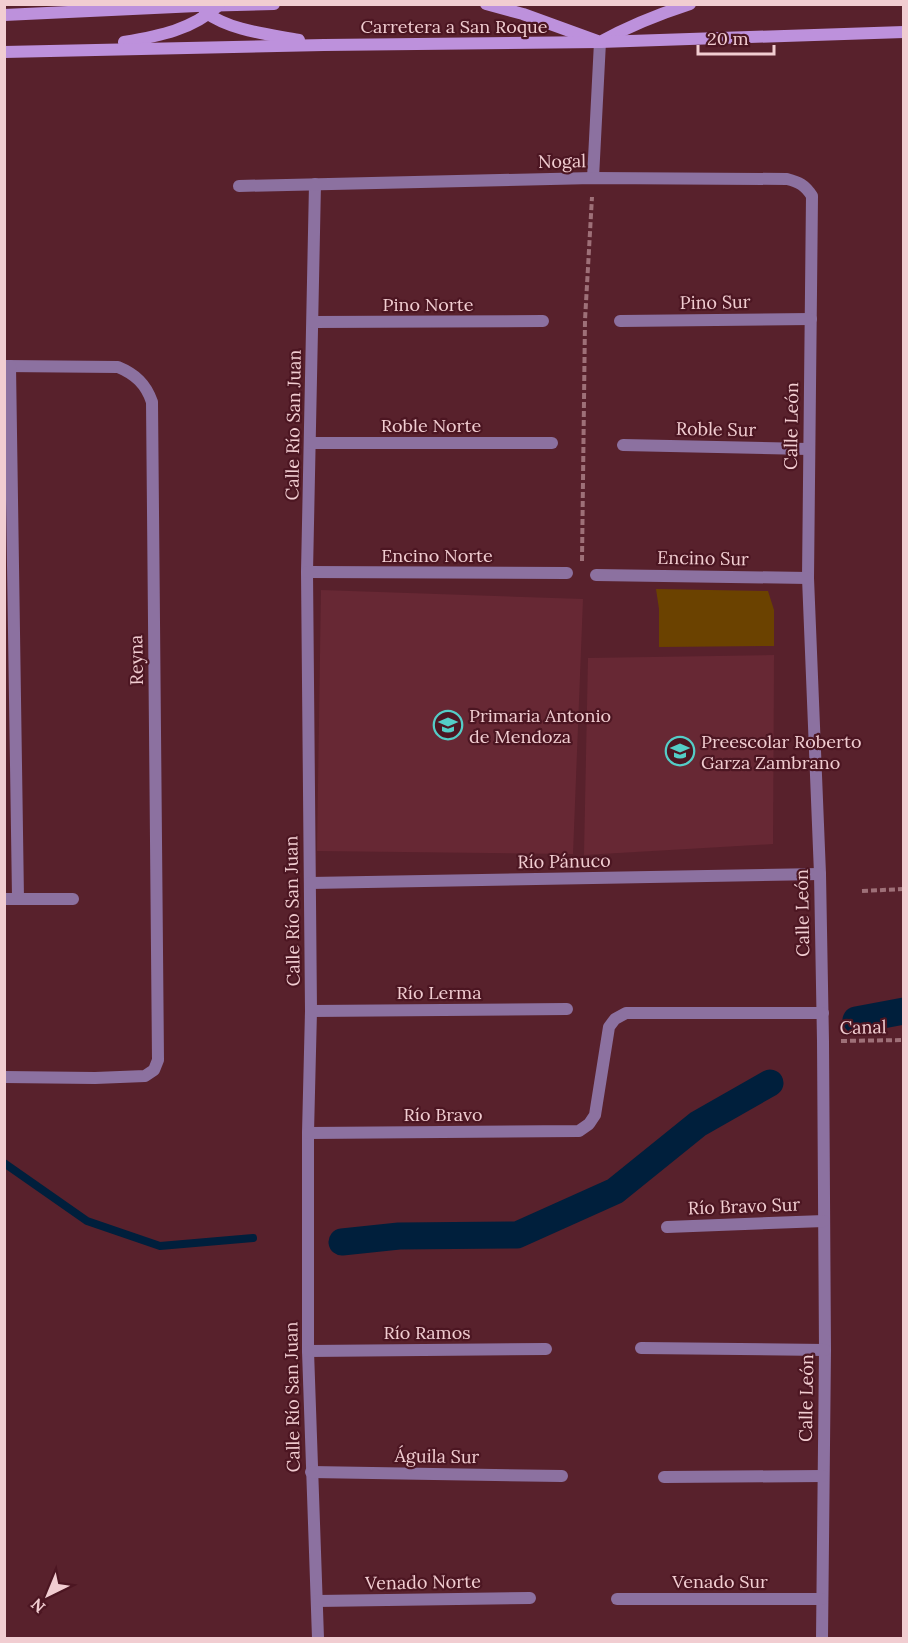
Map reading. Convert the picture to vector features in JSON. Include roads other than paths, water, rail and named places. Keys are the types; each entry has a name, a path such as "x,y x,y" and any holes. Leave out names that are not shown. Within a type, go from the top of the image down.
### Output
{"main road":[{"path":"4,15 196,5 274,4"},
{"path":"486,4 524,14 600,42 647,19 690,4"},
{"path":"196,5 209,15 229,25 253,32 324,45"},
{"path":"84,49 162,36 209,15 219,5"},
{"name":"Carretera a San Roque","path":"4,52 600,42 903,32"}],"street":[{"path":"593,178 600,42"},
{"name":"Nogal","path":"239,186 593,178 787,179 807,188"},
{"name":"Calle Río San Juan","path":"315,184 307,572 311,1011 308,1133 308,1351 318,1638"},
{"name":"Calle León","path":"807,188 812,196 813,208 808,578 823,1013 825,1350 822,1638"},
{"name":"Pino Sur","path":"620,321 811,319"},
{"name":"Pino Norte","path":"313,322 543,321"},
{"path":"7,366 18,898"},
{"name":"Reyna","path":"4,1077 145,1076 154,1070 158,1060 152,402 143,383 128,371 118,367 7,366"},
{"name":"Roble Norte","path":"310,443 552,443"},
{"name":"Roble Sur","path":"623,445 808,449"},
{"name":"Encino Norte","path":"307,572 567,573"},
{"name":"Encino Sur","path":"597,575 808,578"},
{"name":"Río Pánuco","path":"310,883 820,874"},
{"path":"4,899 73,899"},
{"name":"Río Lerma","path":"311,1011 567,1009"},
{"name":"Río Bravo","path":"308,1133 579,1131 589,1124 594,1115 609,1027 615,1019 626,1013 823,1013"},
{"name":"Río Bravo Sur","path":"667,1227 824,1221"},
{"path":"641,1348 825,1350"},
{"name":"Río Ramos","path":"308,1351 546,1349"},
{"name":"Águila Sur","path":"311,1472 562,1476"},
{"path":"663,1477 823,1476"},
{"name":"Venado Norte","path":"317,1601 530,1598"},
{"name":"Venado Sur","path":"617,1599 822,1599"}],"waterway":[{"path":"856,1020 904,1011"},
{"path":"342,1242 399,1236 517,1235 615,1191 698,1124 770,1083"},
{"path":"4,1163 87,1221 160,1246 253,1238"}],"place":[{"name":"Primaria Antonio de Mendoza","path":"448,725"},
{"name":"Preescolar Roberto Garza Zambrano","path":"680,751"}]}
